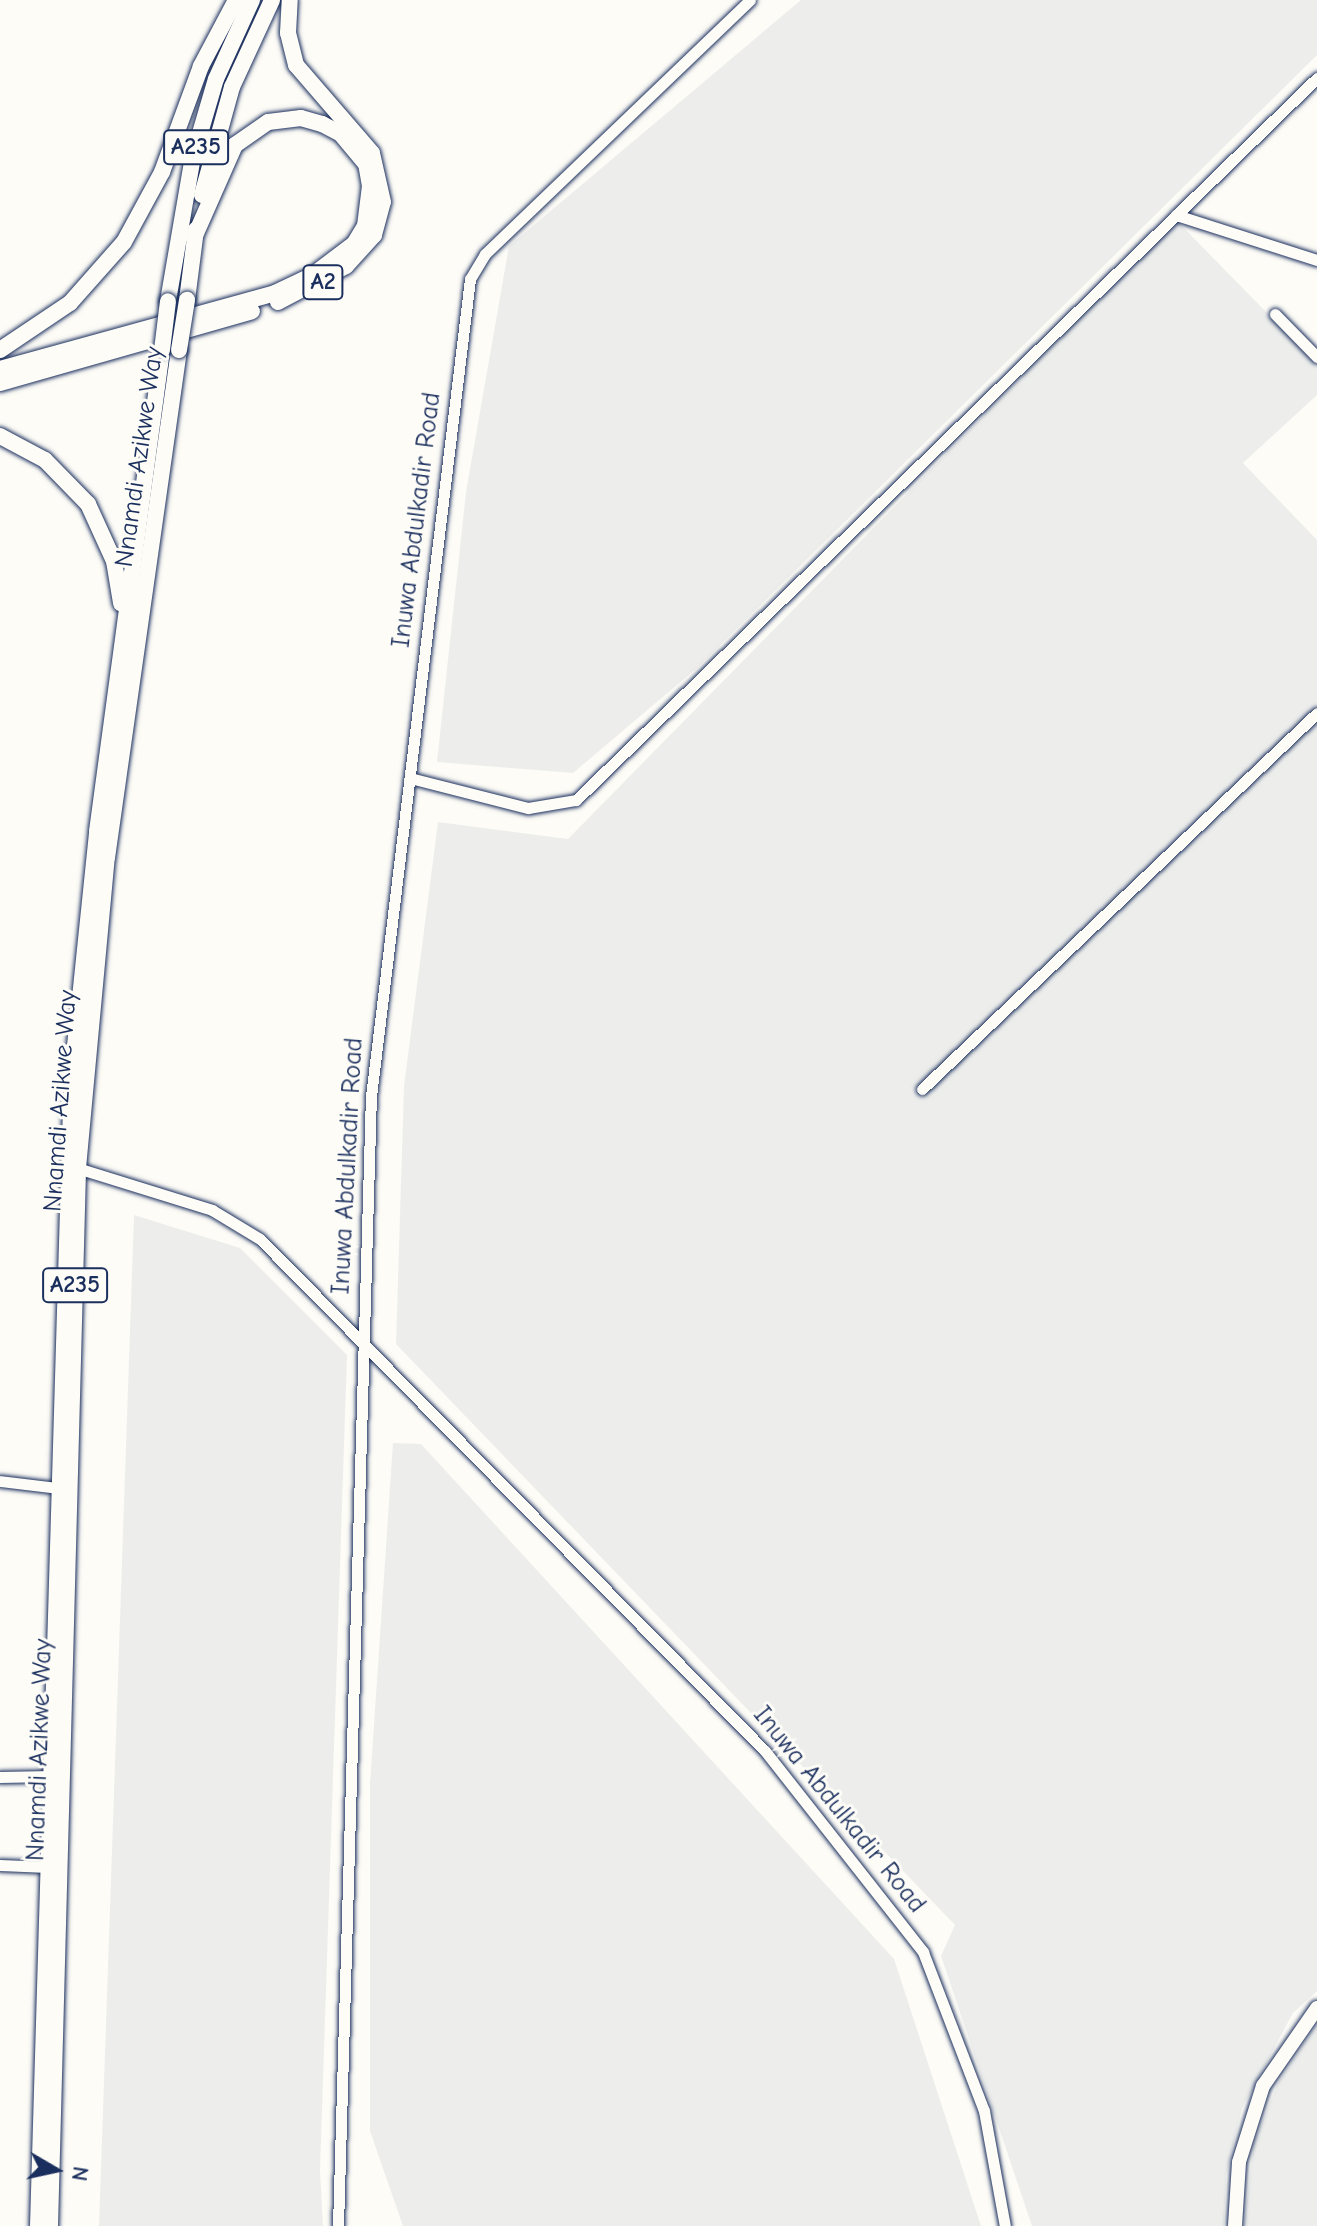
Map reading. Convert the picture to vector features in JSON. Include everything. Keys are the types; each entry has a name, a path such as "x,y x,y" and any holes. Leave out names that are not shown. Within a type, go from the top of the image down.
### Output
{"highway":[{"path":"0,350 70,303 124,242 162,172 201,66 236,0"},
{"name":"Nnamdi Azikwe Way","path":"50,2226 72,1167 107,858 171,350 168,301 200,131 252,0"},
{"name":"Nnamdi Azikwe Way","path":"38,2226 58,1488 78,1002 124,633 171,350 187,300 194,238 218,130 272,0"},
{"name":"A2","path":"0,383 290,298 346,266 374,235 383,202 378,167 362,138 296,65 288,33 290,0"},
{"path":"0,369 275,293 313,275 354,244 365,226 370,186 366,164 341,134 322,124 301,118 268,122 235,145 194,238"},
{"path":"0,436 45,460 88,504 114,561 124,633"}],"main road":[{"path":"1235,2226 1239,2162 1263,2086 1317,2008"}],"street":[{"name":"Inuwa Abdulkadir Road","path":"750,0 485,254 470,279 371,1096 363,1337 765,1751 923,1952 984,2111 1005,2226"},
{"path":"410,778 528,808 576,800 1317,78"},
{"path":"1176,215 1317,260"},
{"path":"1275,314 1317,357"},
{"path":"922,1089 1317,713"},
{"path":"72,1167 212,1210 260,1239 363,1337 338,2226"},
{"path":"0,1481 58,1488"},
{"path":"0,1777 50,1776"},
{"path":"0,1865 48,1867"}],"shaded area":[{"path":"801,0 1317,0 1317,55 697,668 573,773 437,762 466,492 509,246"},
{"path":"1176,220 1317,364 1317,395 1243,463 1317,540 1317,1991 1293,2013 1242,2108 1226,2175 1224,2226 1032,2226 941,1956 955,1925 396,1344 404,1086 438,822 568,839"},
{"path":"134,1215 240,1248 347,1355 320,2170 323,2226 99,2226"},
{"path":"393,1443 421,1444 894,1959 981,2226 403,2226 370,2131 370,1784"},
{"path":"1317,2024 1317,2226 1244,2226 1254,2143 1278,2083"}]}
